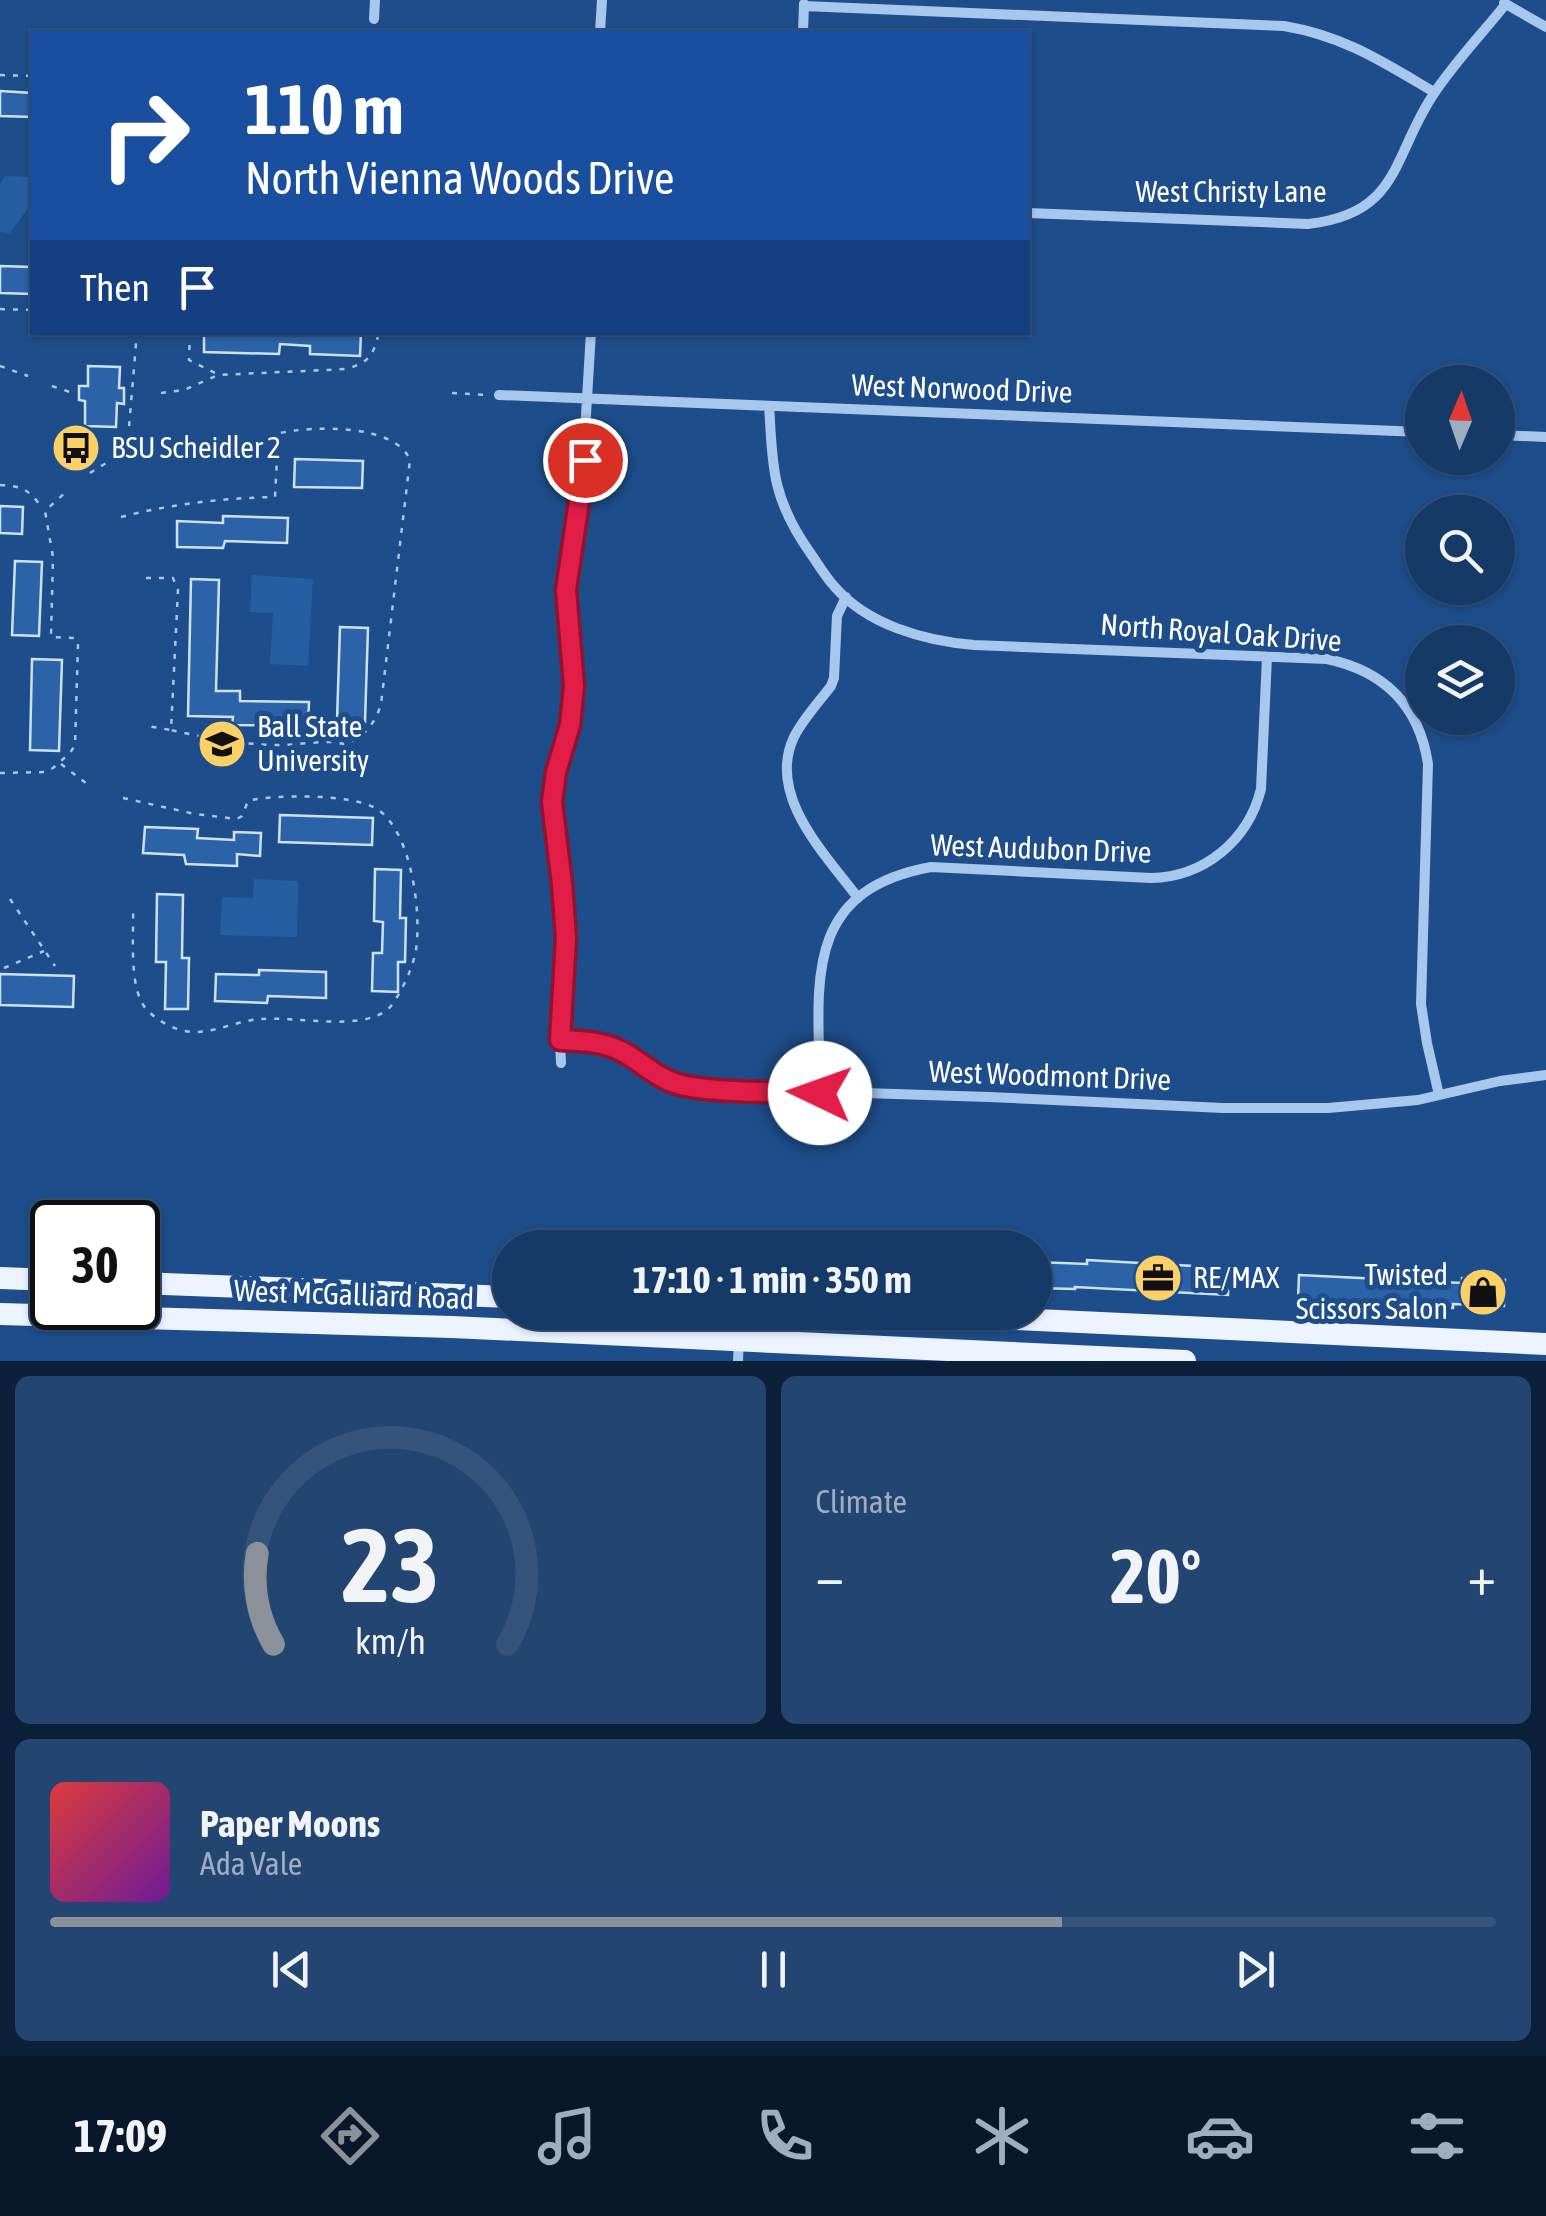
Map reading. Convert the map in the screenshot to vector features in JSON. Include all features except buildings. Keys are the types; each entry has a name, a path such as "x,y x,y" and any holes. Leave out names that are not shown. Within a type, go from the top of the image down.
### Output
{"main road":[{"path":"0,1278 30,1279"},
{"name":"West McGalliard Road","path":"160,1284 492,1296"},
{"name":"West McGalliard Road","path":"0,1314 452,1327 738,1351 1185,1361"},
{"path":"1052,1321 1546,1344"}],"street":[{"path":"374,19 375,0"},
{"path":"600,30 602,0"},
{"path":"803,30 804,3 1284,26 1324,34 1360,49 1434,92"},
{"path":"1504,3 1546,27"},
{"name":"West Christy Lane","path":"1030,213 1308,224 1340,218 1369,203 1391,179 1434,92 1504,3"},
{"path":"561,1063 566,938 552,802 570,725 574,686 566,590 581,498 591,335"},
{"name":"West Norwood Drive","path":"499,396 1405,431"},
{"name":"North Royal Oak Drive","path":"769,406 776,482 802,541 835,588 872,616 900,630 947,643 1327,660 1351,664 1387,685 1400,698 1420,729 1426,747 1429,779 1422,1004 1439,1095"},
{"path":"1515,436 1546,437"},
{"path":"846,596 836,616 834,678 792,740 787,783 810,832 858,898"},
{"name":"West Audubon Drive","path":"820,1093 819,991 823,958 842,916 858,898 885,879 932,867 1168,878 1212,860 1236,839 1258,803 1267,657"},
{"name":"West Woodmont Drive","path":"560,1040 608,1046 658,1075 705,1088 1223,1108 1328,1108 1418,1100 1546,1074"}],"path":[{"path":"0,75 30,76"},
{"path":"0,309 30,310"},
{"path":"90,473 120,454 128,438 137,335"},
{"path":"190,335 190,360 218,376"},
{"path":"160,393 184,390 218,376 346,369 369,359 377,335"},
{"path":"0,366 28,376"},
{"path":"52,386 70,392"},
{"path":"452,393 499,396"},
{"path":"121,517 180,504 275,497 278,440 280,433 287,431 364,432 397,444 410,460 381,704 360,737 344,744 245,744 147,726"},
{"path":"0,484 24,488 45,511 53,557 52,636 75,638 78,644 75,745 60,763 45,772 0,774"},
{"path":"45,511 67,491"},
{"path":"146,578 172,578 177,585 171,730"},
{"path":"60,763 92,787"},
{"path":"123,798 195,814 236,818 242,816 248,802 270,798 345,800 374,807 386,815 405,850 416,901 415,954 406,983 388,1009 362,1019 262,1018 196,1032 182,1030 162,1022 137,995 133,908"},
{"path":"10,899 55,966"},
{"path":"4,968 45,951"}],"shaded area":[{"path":"5,176 30,177 30,206 10,233 0,232 0,184"},
{"path":"252,575 313,579 308,666 270,664 273,613 250,612"},
{"path":"254,879 298,881 297,937 220,935 222,897 253,898"}],"place":[{"name":"BSU Scheidler 2","path":"76,448"},
{"name":"Ball State University","path":"222,744"},
{"name":"RE/MAX","path":"1158,1278"},
{"name":"Twisted Scissors Salon","path":"1483,1292"}],"route":[{"path":"585,460 566,590 574,686 570,725 552,802 566,938 560,1040 591,1041 622,1051 658,1075 681,1084 820,1093"}]}
